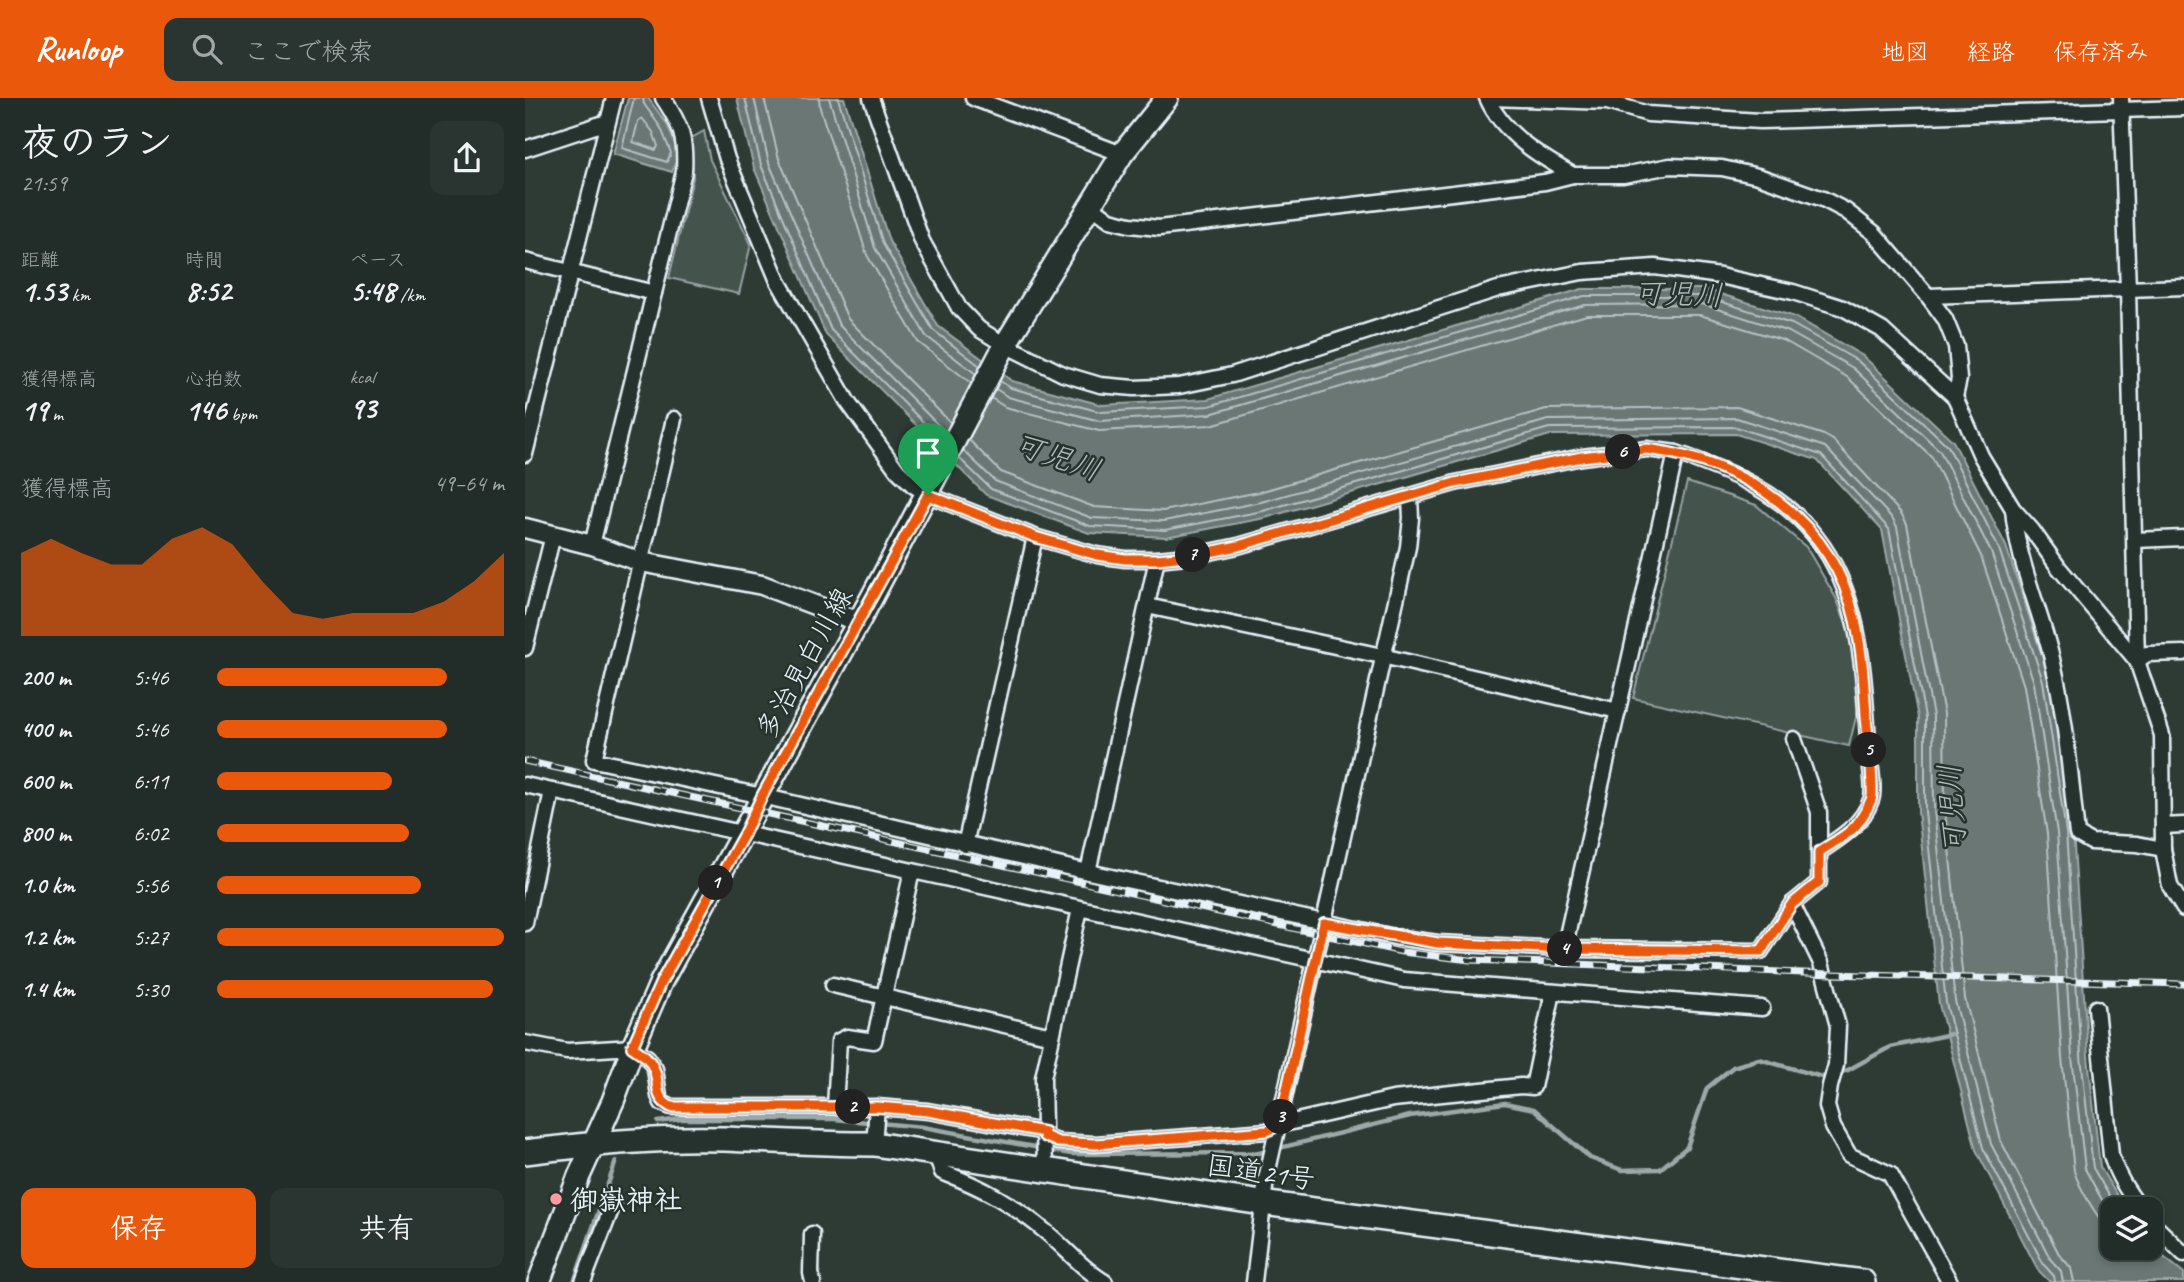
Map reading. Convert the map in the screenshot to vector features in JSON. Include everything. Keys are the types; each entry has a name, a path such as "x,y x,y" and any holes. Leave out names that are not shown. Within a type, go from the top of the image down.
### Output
{"highway":[{"name":"国道21号","path":"525,1152 594,1144 723,1139 874,1144 1262,1203 1863,1282"}],"main road":[{"name":"多治見白川線","path":"534,1280 661,982 928,495 1005,345 1122,154 1167,98"}],"street":[{"path":"525,454 614,98"},
{"path":"592,545 684,171 686,150 679,121 663,98"},
{"path":"709,98 727,159 778,281 847,401 897,470 928,495 1035,537 1097,555 1125,559 1196,555 1238,546 1455,483 1582,457 1647,449 1676,453 1731,473 1777,500 1815,536 1831,558 1842,580 1855,620 1860,654 1872,799 1853,830 1819,852"},
{"path":"871,98 922,241 958,308 979,330 1005,345 1063,374 1100,385 1134,388 1179,386 1233,375 1498,289 1582,272 1655,267 1732,278 1793,292 1843,308 1882,330 1955,397 1981,456 2013,509 2137,661"},
{"path":"974,98 1122,154"},
{"path":"1573,175 1551,163 1514,135 1492,111 1489,98 1607,102 1648,114 1760,121 2121,104 2184,108"},
{"path":"2121,104 2137,661 2162,736 2163,849 2170,886 2184,909"},
{"path":"525,149 607,122"},
{"path":"1090,205 1110,220 1159,228 1545,182 1573,175 1623,174 1670,166 1721,168 1759,176 1823,199 1846,211 1874,233 1945,319 1957,346 1959,379 1955,397"},
{"path":"525,261 654,293"},
{"path":"1928,296 2184,287"},
{"path":"674,419 594,760 1088,872 1324,923 1438,943 1564,949 1761,951 1792,904 1819,882 1819,812 1794,739"},
{"path":"1564,949 1676,453"},
{"path":"1254,1282 1262,1203 1408,547 1410,498"},
{"path":"2013,509 2015,533 2052,658 2062,704 2077,834 2091,842 2137,844 2163,849"},
{"path":"525,528 592,545 641,562 762,585 859,622"},
{"path":"525,644 553,535"},
{"path":"965,845 1035,537"},
{"path":"2135,540 2184,538"},
{"path":"1088,872 1157,559"},
{"path":"1147,606 1382,656 1618,711"},
{"path":"2137,661 2147,654 2184,653"},
{"path":"525,785 1404,980 1762,1009"},
{"path":"525,923 552,791"},
{"path":"2163,826 2184,825"},
{"path":"835,1106 839,1041 847,1037 874,1041 912,871"},
{"path":"1792,904 1821,963 1838,1026 1836,1065 1827,1106 1833,1127 1849,1154 1890,1174 1950,1282"},
{"path":"1045,1171 1043,1078 1080,909"},
{"path":"834,985 1052,1036"},
{"path":"525,1043 567,1051 632,1047 648,1058 655,1069 662,1103 671,1107 835,1106 928,1111 1044,1134 1058,1142 1095,1144 1267,1131 1279,1125 1393,1099 1533,1087 1553,992"},
{"path":"2096,1008 2111,1155 2120,1180 2132,1197"},
{"path":"874,1144 877,1107"},
{"path":"936,1154 942,1172 1004,1199 1048,1233 1088,1272 1105,1282"},
{"path":"583,1282 614,1202"},
{"path":"813,1234 813,1282"},
{"path":"2163,1234 2184,1254"}],"shaded area":[{"path":"704,131 710,160 751,244 739,294 669,278 693,178 690,139"},
{"path":"1687,482 1756,505 1806,547 1836,598 1851,636 1860,701 1849,746 1633,698"}],"water":[{"path":"628,98 648,98 667,124 679,154 672,172 613,154"},
{"name":"可児川","path":"737,98 844,98 889,241 938,326 1012,381 1102,405 1208,399 1582,289 1704,289 1795,317 1863,356 1953,441 2006,546 2050,680 2073,831 2088,1056 2100,1167 2118,1197 2100,1197 2100,1260 2163,1260 2163,1256 2184,1273 2184,1282 2050,1282 2038,1270 1976,1150 1939,1004 1918,812 1918,718 1882,530 1817,460 1736,434 1550,435 1265,518 1166,537 1089,533 986,495 826,335 754,168"}],"waterway":[{"path":"1838,1073 1890,1047 1951,1034"},
{"path":"1049,1150 1071,1154 1259,1153 1410,1116 1505,1103 1534,1109 1590,1158 1622,1170 1660,1169 1687,1147 1707,1088 1733,1067 1759,1059 1822,1077 1830,1075"},
{"path":"658,1122 681,1119 834,1119 923,1127 1040,1148"},
{"path":"574,1282 616,1161"}],"railway":[{"path":"525,761 1402,952 1470,960 2184,984"}],"place":[{"name":"御嶽神社","path":"556,1199"}],"route":[{"path":"1647,449 1676,453 1731,473 1777,500 1815,536 1831,558 1842,580 1855,620 1863,677 1872,799 1853,830 1819,852 1819,882 1792,904 1761,951 1497,947 1438,943 1324,923 1279,1125 1267,1131 1095,1144 1058,1142 1044,1136 1044,1132 928,1111 835,1106 671,1107 662,1103 655,1069 648,1058 632,1047 661,982 928,495 1035,537 1097,555 1125,559 1157,559 1196,555 1238,546 1455,483 1582,457 1647,449"}]}
